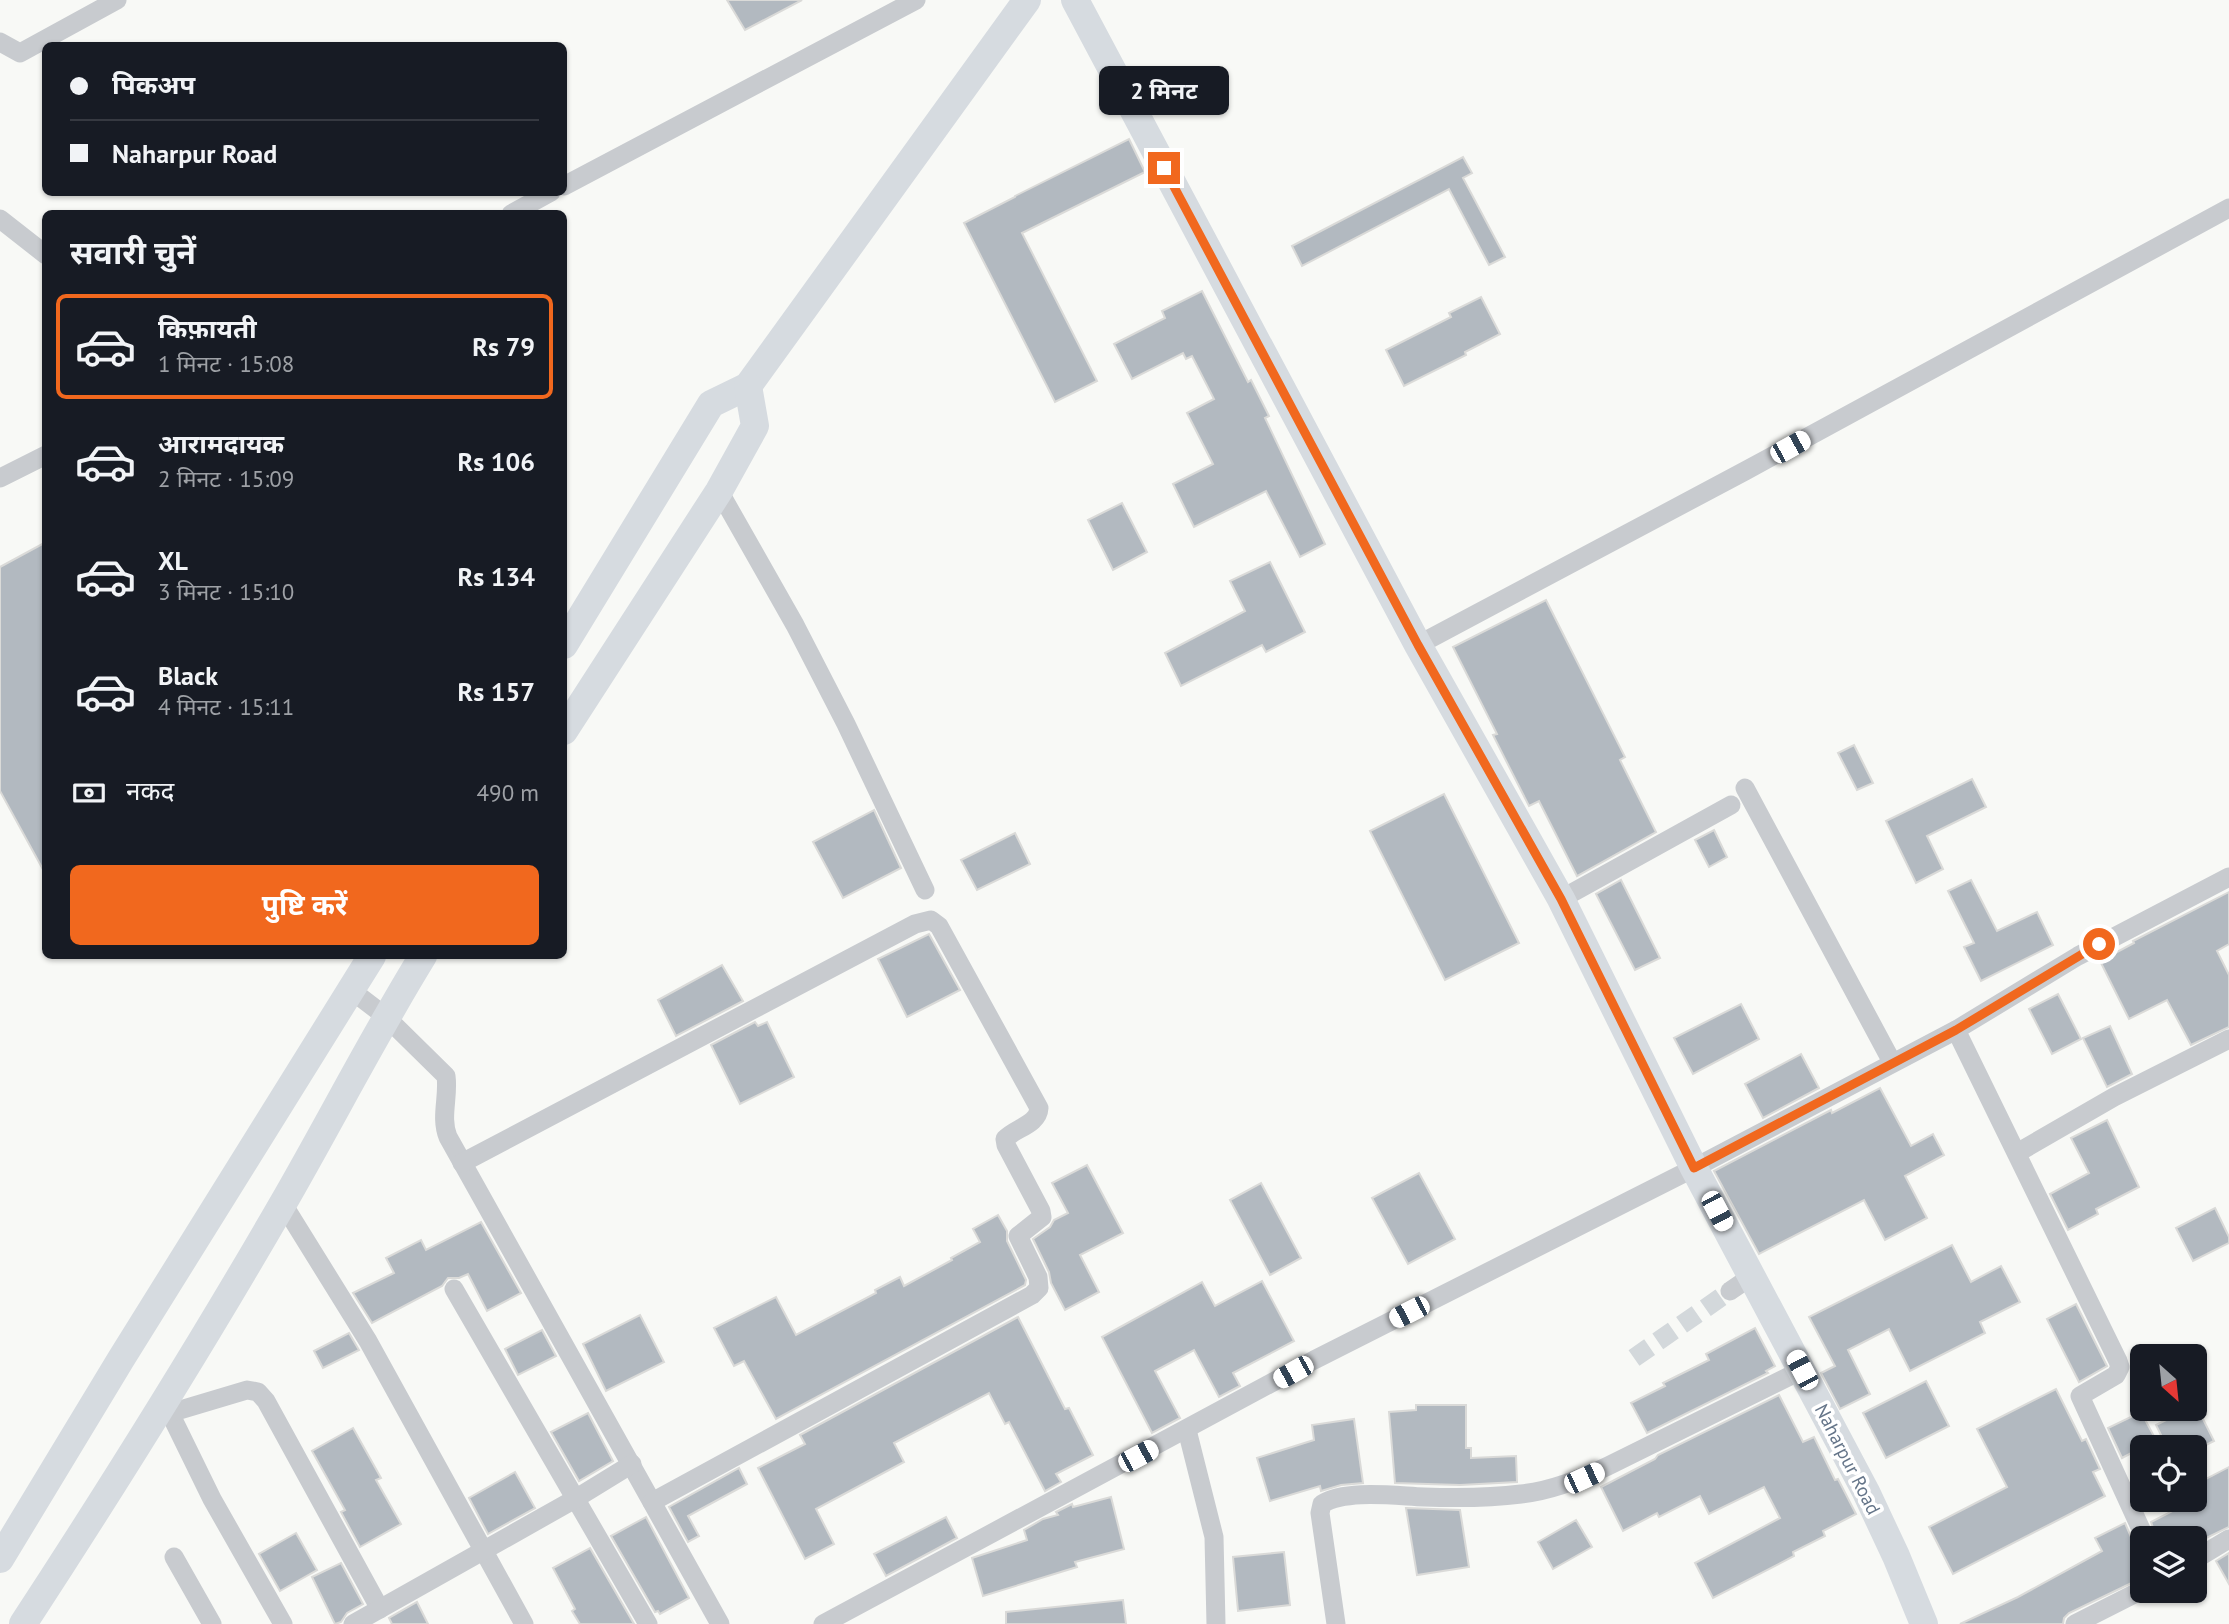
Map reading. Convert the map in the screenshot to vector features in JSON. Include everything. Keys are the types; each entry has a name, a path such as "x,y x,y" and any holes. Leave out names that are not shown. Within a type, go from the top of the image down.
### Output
{"street":[{"path":"0,42 20,53 117,0"},
{"path":"567,184 916,0"},
{"path":"567,640 711,404 748,386 1027,0"},
{"name":"Naharpur Road","path":"1075,0 1418,645 1561,899 1694,1168 1741,1284 1802,1370 1866,1492 1924,1624"},
{"path":"518,210 544,196"},
{"path":"1418,645 2229,208"},
{"path":"0,219 42,252"},
{"path":"567,726 719,491 755,426 748,386"},
{"path":"0,478 42,457"},
{"path":"719,491 846,724 925,890"},
{"path":"1745,788 1892,1062"},
{"path":"1561,899 1731,805"},
{"path":"823,1624 1314,1360 1694,1168 1956,1030 2078,956 2229,877"},
{"path":"462,1163 915,924 931,920 939,926 1039,1108 1039,1115 1034,1120 1010,1133 1005,1139 1041,1211 1042,1217 1038,1223 1018,1236 1038,1277 1039,1288 652,1502"},
{"path":"0,1559 370,959"},
{"path":"23,1624 167,1408 283,1204 385,1016 421,959"},
{"path":"351,990 385,1016 446,1076 448,1089 445,1129 720,1624"},
{"path":"1956,1030 2118,1361 2116,1376 2080,1396 2140,1526"},
{"path":"2017,1153 2115,1097 2229,1039"},
{"path":"283,1204 368,1341 524,1624"},
{"path":"454,1289 648,1624"},
{"path":"1336,1624 1320,1513 1322,1504 1329,1500 1357,1496 1426,1497 1541,1491 1584,1478 1802,1370"},
{"path":"167,1408 247,1390 258,1392 266,1401 380,1609"},
{"path":"167,1408 212,1499 283,1624"},
{"path":"1187,1430 1214,1537 1216,1624"},
{"path":"354,1624 632,1464"},
{"path":"2207,1552 2229,1539"},
{"path":"174,1556 212,1624"},
{"path":"2075,1624 2130,1596"}],"building":[{"path":"727,0 802,0 745,30"},
{"path":"1129,139 1145,172 1022,233 1097,381 1055,402 964,223"},
{"path":"1463,157 1472,173 1463,178 1505,257 1489,265 1449,189 1302,266 1292,246"},
{"path":"1202,291 1248,382 1251,380 1269,416 1265,418 1325,544 1300,557 1266,491 1194,527 1173,484 1213,464 1187,413 1214,399 1192,356 1186,359 1183,353 1132,379 1114,344 1165,318 1162,311"},
{"path":"1481,297 1500,334 1465,352 1466,355 1404,386 1386,350 1451,317 1449,313"},
{"path":"1122,503 1147,552 1113,570 1088,520"},
{"path":"42,544 42,868 0,791 0,567"},
{"path":"1270,562 1305,632 1266,652 1262,645 1181,686 1165,653 1245,611 1230,581"},
{"path":"1546,600 1625,757 1620,760 1656,832 1577,876 1539,801 1529,806 1493,735 1497,734 1453,647"},
{"path":"1854,745 1873,783 1857,790 1838,753"},
{"path":"1972,779 1986,807 1927,836 1943,869 1916,883 1886,821"},
{"path":"1444,794 1519,943 1445,980 1370,831"},
{"path":"874,810 901,868 843,898 813,842"},
{"path":"1714,830 1727,857 1709,867 1695,840"},
{"path":"1015,833 1030,864 977,890 961,860"},
{"path":"1621,880 1660,958 1635,970 1596,894"},
{"path":"1971,880 1997,931 2037,912 2053,945 1981,981 1964,947 1974,943 1948,891"},
{"path":"2229,892 2229,944 2217,951 2229,975 2229,1027 2191,1045 2167,1000 2129,1019 2100,961"},
{"path":"929,934 960,990 907,1017 878,959"},
{"path":"722,965 743,1001 676,1036 658,1000"},
{"path":"2058,994 2081,1039 2052,1054 2029,1009"},
{"path":"1741,1004 1759,1039 1693,1074 1674,1038"},
{"path":"755,1022 758,1026 767,1022 794,1077 740,1104 711,1045"},
{"path":"2110,1026 2132,1074 2107,1087 2083,1038"},
{"path":"1801,1054 1819,1088 1763,1118 1745,1084"},
{"path":"1880,1088 1911,1146 1933,1134 1944,1155 1905,1176 1927,1218 1885,1240 1864,1200 1759,1254 1714,1171 1831,1110 1832,1113"},
{"path":"2107,1120 2139,1187 2096,1209 2098,1214 2068,1230 2050,1194 2089,1173 2071,1138"},
{"path":"1087,1165 1123,1233 1080,1255 1099,1292 1065,1310 1033,1239 1050,1227 1054,1220 1068,1213 1052,1183"},
{"path":"1419,1173 1455,1239 1408,1264 1372,1198"},
{"path":"1261,1183 1301,1258 1270,1275 1230,1200"},
{"path":"2215,1208 2229,1237 2229,1243 2193,1261 2176,1228"},
{"path":"998,1215 1026,1280 1025,1285 776,1419 744,1361 734,1366 714,1328 776,1297 796,1335 876,1293 875,1290 900,1277 904,1286 952,1260 951,1258 980,1242 973,1229"},
{"path":"481,1222 521,1293 487,1311 468,1274 459,1278 448,1278 442,1286 372,1323 353,1293 394,1273 386,1258 421,1240 426,1250"},
{"path":"1952,1245 1971,1282 2001,1266 2020,1302 1980,1322 1985,1333 1910,1371 1889,1329 1848,1350 1870,1394 1840,1409 1821,1373 1835,1366 1809,1317"},
{"path":"1262,1281 1294,1341 1233,1373 1240,1386 1219,1397 1194,1350 1155,1371 1180,1418 1152,1433 1102,1337 1202,1282 1215,1306"},
{"path":"2076,1304 2107,1366 2079,1382 2047,1319"},
{"path":"640,1315 664,1362 606,1391 583,1344"},
{"path":"1018,1317 1065,1409 1069,1408 1093,1455 1056,1474 1061,1482 1045,1491 1009,1422 1005,1424 989,1393 894,1443 904,1462 816,1509 834,1544 805,1559 758,1468 805,1444 800,1435"},
{"path":"1755,1328 1775,1366 1766,1371 1768,1373 1647,1433 1631,1403 1709,1360 1706,1354"},
{"path":"542,1330 556,1356 518,1375 505,1349"},
{"path":"349,1333 359,1350 323,1368 314,1351"},
{"path":"1926,1381 1949,1426 1886,1458 1863,1413"},
{"path":"2056,1389 2082,1441 2086,1439 2100,1469 2093,1472 2105,1496 1953,1574 1929,1527 2007,1487 1977,1429"},
{"path":"1779,1395 1803,1442 1814,1437 1835,1480 1838,1479 1856,1514 1823,1531 1825,1536 1793,1552 1794,1556 1713,1598 1695,1563 1780,1518 1764,1487 1709,1514 1700,1496 1659,1517 1657,1513 1623,1531 1601,1487 1658,1455"},
{"path":"1416,1405 1466,1405 1466,1448 1471,1448 1471,1458 1516,1456 1517,1482 1460,1485 1395,1483 1389,1412 1416,1410"},
{"path":"588,1413 613,1461 579,1481 551,1432"},
{"path":"2130,1417 2130,1421 2146,1421 2153,1435 2130,1435 2130,1454 2122,1458 2108,1428"},
{"path":"1354,1419 1363,1483 1341,1485 1321,1491 1320,1486 1270,1501 1257,1458 1314,1440 1312,1425"},
{"path":"2164,1421 2204,1421 2214,1441 2207,1444 2207,1435 2161,1435 2156,1425"},
{"path":"353,1428 381,1478 376,1480 401,1524 360,1547 341,1512 345,1510 312,1451"},
{"path":"2229,1467 2229,1527 2207,1538 2207,1526 2152,1526 2151,1522 2171,1512 2207,1512 2207,1478"},
{"path":"739,1468 747,1484 688,1516 699,1536 688,1542 669,1507"},
{"path":"515,1472 535,1508 488,1534 469,1498"},
{"path":"1111,1497 1124,1549 1075,1562 1077,1567 983,1596 972,1558 1027,1540 1024,1530 1043,1519 1058,1515 1056,1512 1072,1504 1073,1507"},
{"path":"1406,1508 1460,1510 1469,1567 1417,1575"},
{"path":"646,1517 689,1598 660,1614 655,1612 611,1536"},
{"path":"946,1517 957,1538 886,1576 874,1554"},
{"path":"1576,1520 1592,1547 1553,1569 1538,1542"},
{"path":"2125,1523 2130,1535 2130,1584 2069,1613 2063,1624 1960,1624 2018,1597 2102,1551 2095,1538"},
{"path":"296,1533 317,1570 280,1591 259,1554"},
{"path":"590,1548 634,1624 580,1624 572,1611 575,1609 553,1568"},
{"path":"1284,1552 1290,1605 1238,1611 1233,1557"},
{"path":"2229,1553 2229,1584 2216,1561"},
{"path":"341,1563 363,1604 335,1624 312,1577"},
{"path":"1123,1600 1126,1624 1006,1624 1006,1612"},
{"path":"417,1602 428,1624 392,1624 389,1618"}],"tunnel":[{"path":"1634,1358 1730,1291"}],"route":[{"path":"1164,168 1418,645 1561,899 1694,1168 1956,1030 2099,944"}]}
